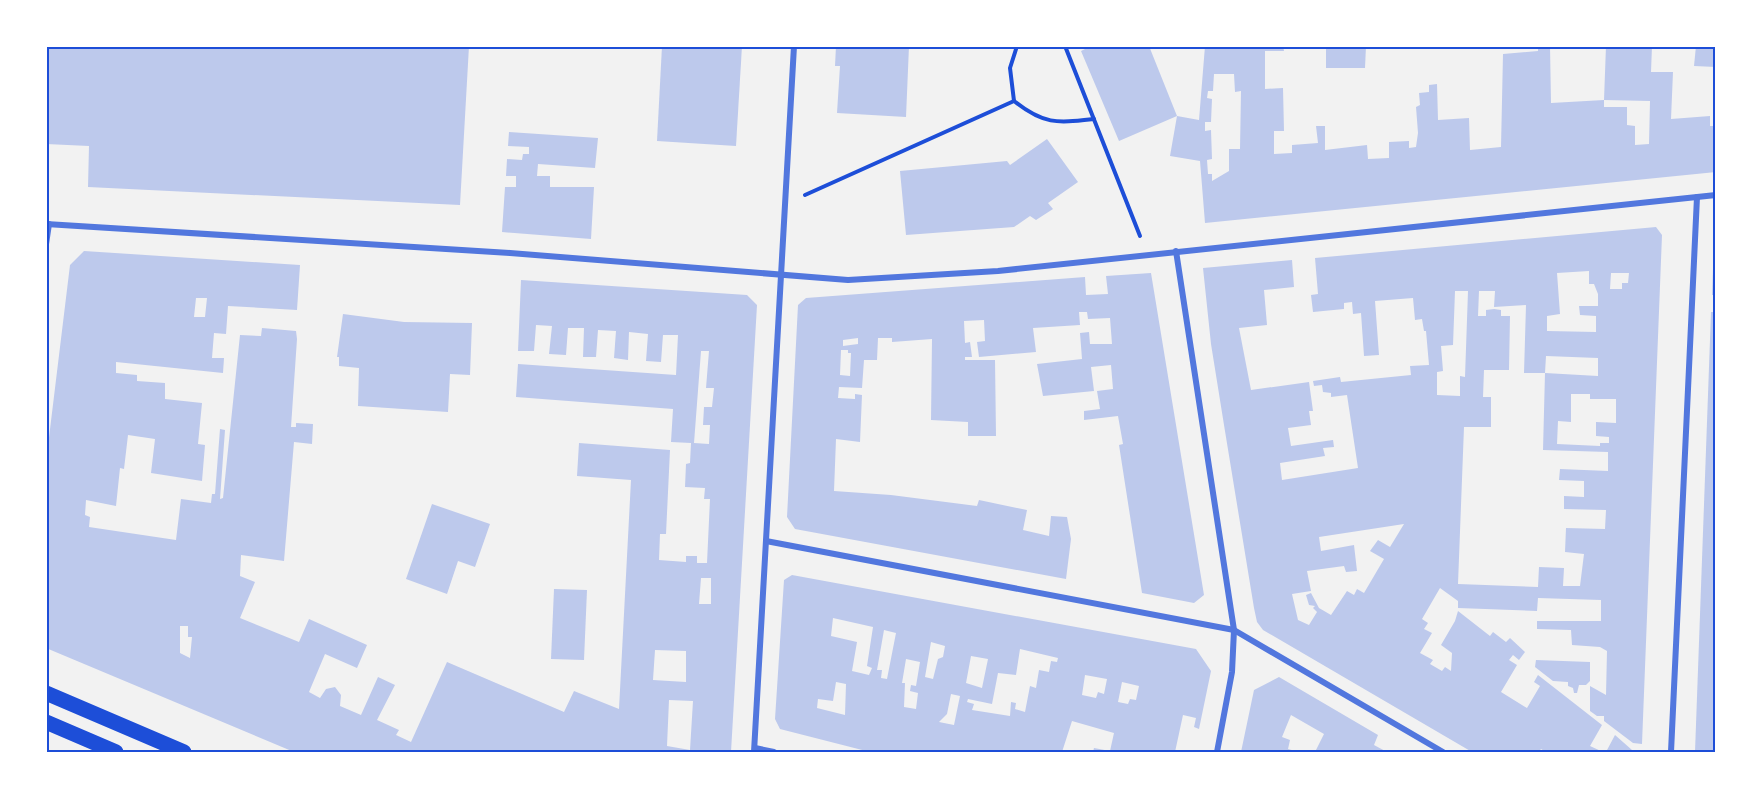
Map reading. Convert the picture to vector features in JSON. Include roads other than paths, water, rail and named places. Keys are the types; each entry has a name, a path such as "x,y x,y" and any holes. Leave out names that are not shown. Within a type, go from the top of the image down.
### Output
{"main road":[{"path":"46,693 184,753"},
{"path":"46,722 116,753"}],"street":[{"path":"774,753 754,750 794,46"},
{"path":"46,244 48,224 510,253 848,280 949,275 1716,195"},
{"path":"1671,753 1697,197"},
{"path":"1176,251 1234,630 1232,672 1217,753"},
{"path":"766,541 1234,630 1443,753"}]}
